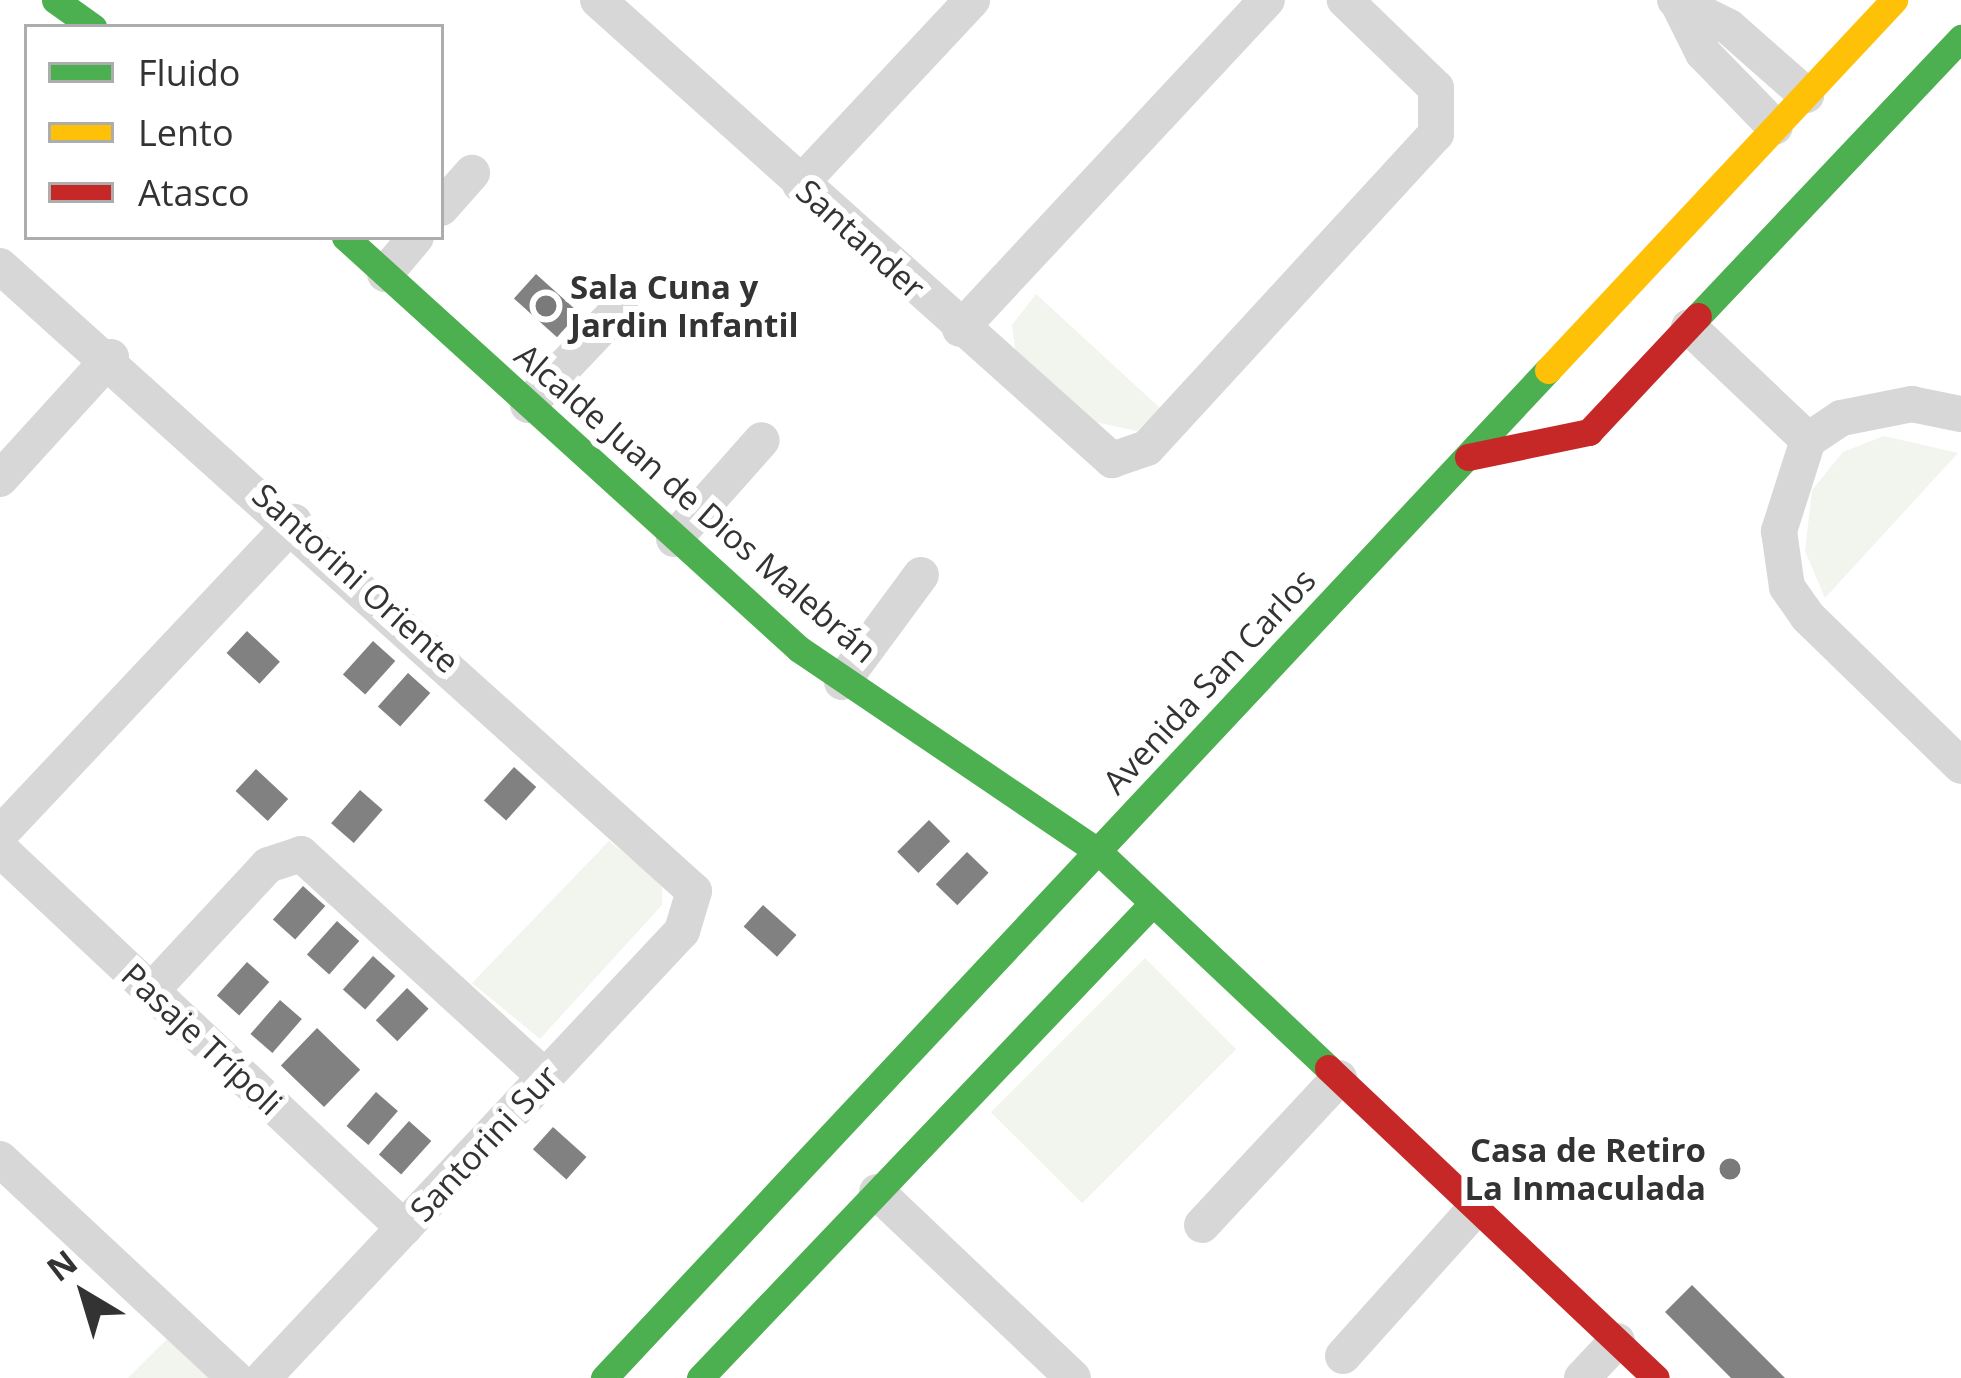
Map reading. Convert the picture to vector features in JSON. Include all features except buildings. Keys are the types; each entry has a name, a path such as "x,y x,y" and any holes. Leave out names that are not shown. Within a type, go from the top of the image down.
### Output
{"main road":[{"path":"56,0 95,17"},
{"name":"Avenida San Carlos","path":"604,1378 1894,0"},
{"path":"1468,457 1589,432 1961,38"},
{"name":"Alcalde Juan de Dios Malebrán","path":"348,240 674,539 842,682 1099,852 1656,1378"},
{"path":"705,1376 1153,903"},
{"path":"980,1086 1003,955"},
{"path":"932,1030 991,1022"}],"street":[{"name":"Santander","path":"598,0 1095,452 1130,458 1436,134 1443,110 1428,78 1345,0"},
{"path":"960,329 1268,0"},
{"path":"1676,1 1730,28 1806,94"},
{"path":"1676,1 1703,53 1775,127"},
{"path":"800,184 952,6"},
{"path":"444,205 472,173"},
{"path":"385,274 413,240"},
{"name":"Santorini Oriente","path":"0,266 110,357 682,871 696,903"},
{"path":"528,404 620,308"},
{"path":"1689,327 1808,440"},
{"path":"0,479 110,357"},
{"path":"1961,414 1876,407 1808,440 1779,531 1787,587 1961,766"},
{"path":"674,539 762,440"},
{"path":"0,834 294,522"},
{"path":"842,682 921,575"},
{"name":"Pasaje Trípoli","path":"0,849 404,1228"},
{"path":"151,991 291,853 318,865 545,1077"},
{"name":"Santorini Sur","path":"263,1378 682,931 696,903"},
{"path":"1202,1225 1339,1078"},
{"path":"0,1159 235,1378"},
{"path":"878,1192 1073,1378"},
{"path":"1342,1356 1477,1208"},
{"path":"1582,1378 1617,1341"}],"shaded area":[{"path":"1036,294 1160,408 1137,431 1095,422 1015,349 1012,325"},
{"path":"1884,436 1958,453 1825,598 1805,551 1812,490 1843,452"},
{"path":"609,841 662,883 662,905 540,1039 472,983"},
{"path":"1145,958 1236,1049 1082,1203 991,1112"},
{"path":"169,1337 214,1378 128,1378"}],"traffic: fast":[{"path":"55,0 89,24"},
{"path":"1698,316 1961,38"},
{"path":"348,240 799,649 1099,852 1328,1068"},
{"path":"604,1378 1548,370"},
{"path":"700,1378 1153,903"}],"traffic: slow":[{"path":"1548,370 1894,0"}],"traffic: jam":[{"path":"1468,457 1589,432 1698,316"},
{"path":"1328,1068 1656,1378"}],"place":[{"name":"Sala Cuna y Jardin Infantil","path":"546,306"},
{"name":"Casa de Retiro La Inmaculada","path":"1730,1169"}]}
